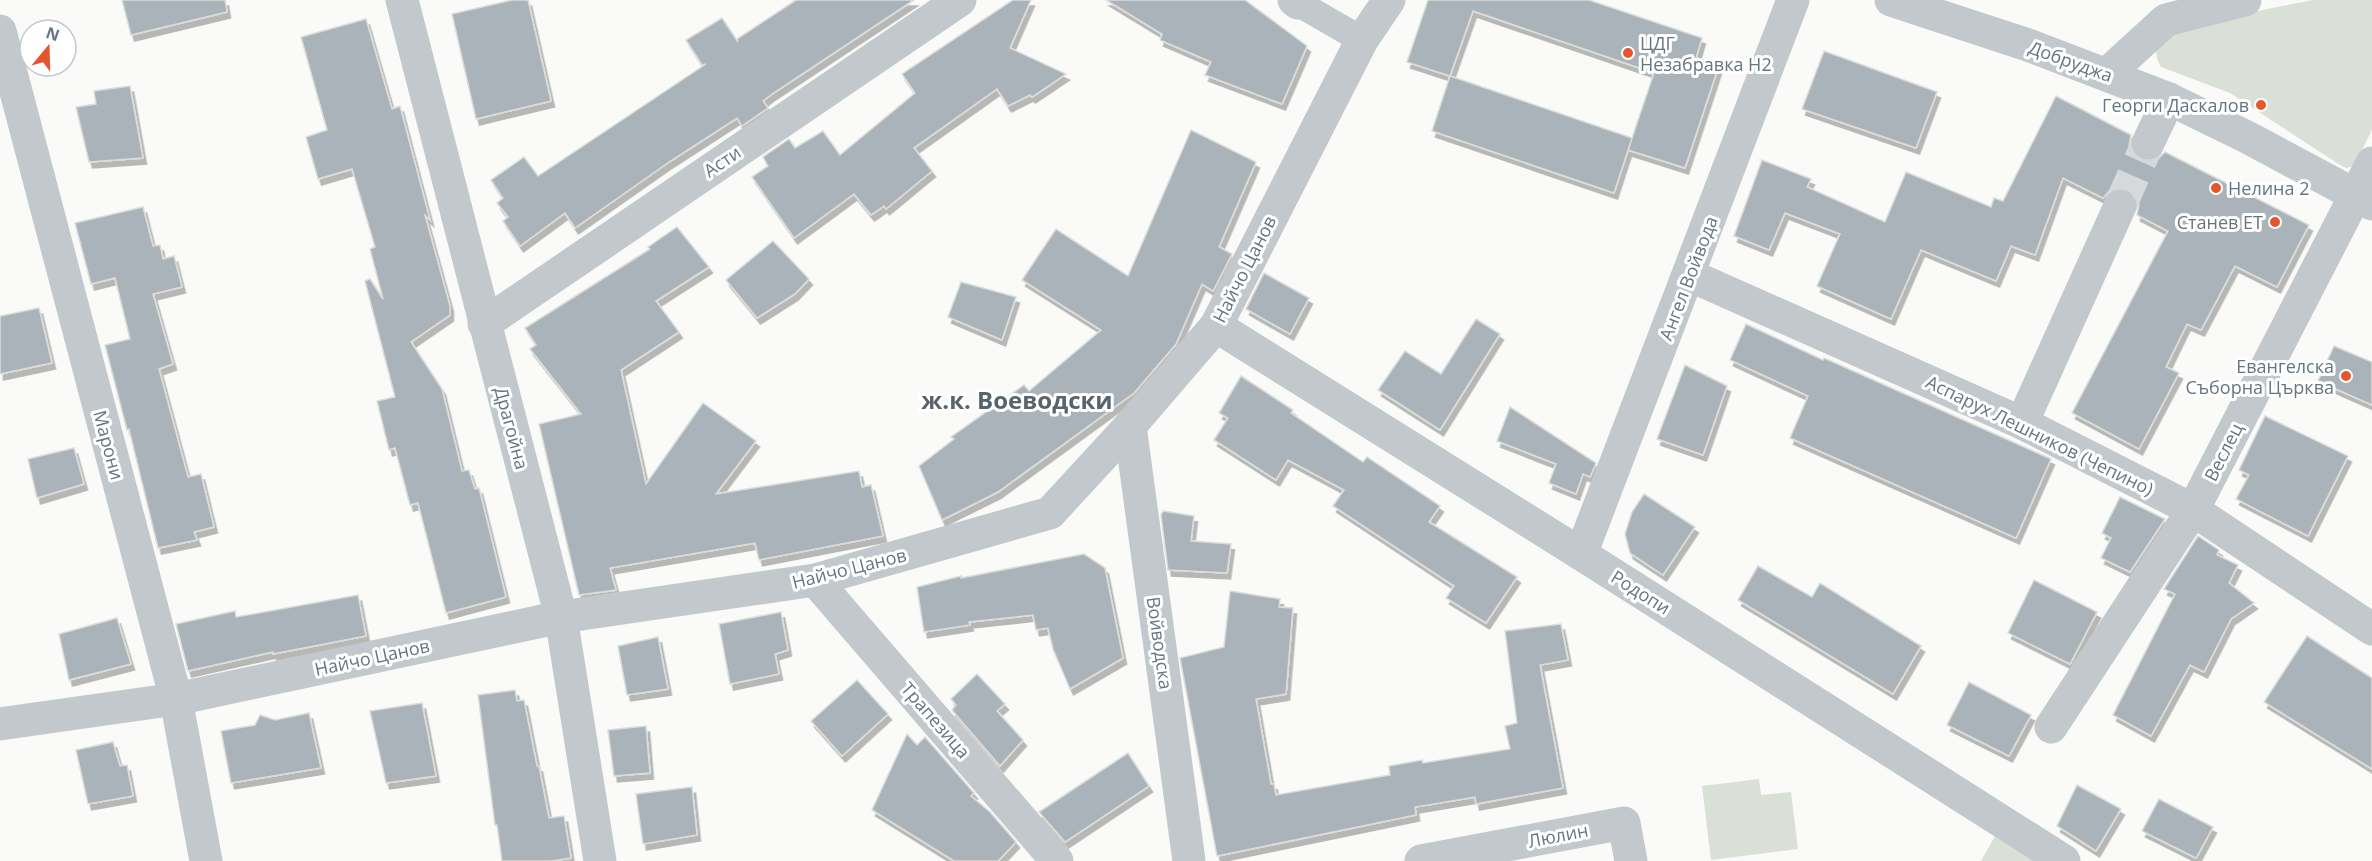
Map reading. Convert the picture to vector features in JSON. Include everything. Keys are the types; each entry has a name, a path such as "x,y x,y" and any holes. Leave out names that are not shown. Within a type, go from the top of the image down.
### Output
{"street":[{"name":"Драгойна","path":"402,0 561,617 600,861"},
{"name":"Асти","path":"484,324 960,0"},
{"name":"Найчо Цанов","path":"0,724 176,699 561,617 815,580 1050,513 1130,426 1216,326 1362,40 1389,0"},
{"name":"Ангел Войвода","path":"1581,554 1792,0"},
{"name":"Добруджа","path":"1892,0 2108,74 2169,99 2364,199"},
{"path":"2108,74 2166,20 2245,0"},
{"path":"1296,2 1362,40"},
{"name":"Марони","path":"0,31 176,699 206,861"},
{"path":"2148,143 2169,99"},
{"name":"Веслец","path":"2051,727 2193,510 2364,199 2372,163"},
{"path":"2022,423 2120,206"},
{"name":"Аспарух Лешников (Чепино)","path":"1689,275 2022,423 2193,510 2372,629"},
{"name":"Родопи","path":"1216,326 1581,554 2064,861"},
{"name":"Войводска","path":"1130,426 1189,861"},
{"name":"Трапезица","path":"815,580 1057,861"},
{"name":"Люлин","path":"1421,861 1624,823 1630,861"}],"shaded area":[{"path":"2313,0 2372,0 2372,130 2354,166 2346,168 2230,93 2161,67 2157,57 2158,44 2172,34 2232,16"},
{"path":"1759,779 1761,795 1791,792 1798,849 1711,860 1702,786"},
{"path":"2003,822 2064,861 1981,861"}],"building":[{"path":"122,0 225,0 227,12 131,35"},
{"path":"512,0 528,0 551,101 476,119 452,14"},
{"path":"796,0 914,0 772,94 763,101 768,108 742,126 737,118 575,228 565,213 520,246 503,221 508,217 497,203 503,198 491,180 524,157 538,176 706,64 702,65 686,40 722,18 738,42 737,39"},
{"path":"1013,0 1031,0 1010,48 1066,74 1032,97 1030,95 1008,106 997,89 914,148 932,171 886,209 884,206 871,215 854,194 794,238 752,177 768,166 763,157 789,139 795,148 823,131 840,155 915,93 902,74"},
{"path":"1106,0 1245,0 1307,46 1282,104 1205,75 1211,62 1160,40 1162,34"},
{"path":"1428,0 1589,0 1702,38 1696,58 1719,65 1685,168 1628,150 1654,73 1473,11 1450,76 1407,62"},
{"path":"366,19 392,109 400,106 430,220 425,215 450,306 450,315 411,342 442,389 462,471 469,470 475,489 479,488 506,597 446,613 418,503 410,505 395,448 389,450 377,401 395,397 365,281 370,279 383,299 370,249 375,247 352,169 318,179 306,137 327,130 301,37"},
{"path":"1824,51 1937,92 1916,148 1802,109"},
{"path":"1450,76 1632,138 1614,193 1432,131"},
{"path":"130,86 143,158 89,162 76,107 96,104 94,91"},
{"path":"2056,96 2131,135 2129,145 2132,153 2139,160 2150,162 2158,159 2165,152 2309,225 2277,287 2235,266 2201,330 2187,324 2166,367 2179,373 2139,449 2072,413 2168,231 2137,215 2139,204 2135,195 2128,189 2118,187 2109,191 2103,198 2063,178 2035,255 2011,246 1996,281 1921,250 1891,319 1817,286 1840,234 1785,213 1769,250 1734,236 1762,160 1811,179 1807,187 1885,222 1906,172 1991,207 1994,198 2003,201"},
{"path":"1191,130 1256,162 1219,247 1232,254 1213,291 1202,284 1176,344 1134,393 998,492 942,520 919,466 954,439 951,437 1024,385 1029,391 1101,330 1022,280 1056,229 1128,276"},
{"path":"143,207 153,246 160,245 163,259 174,256 182,287 153,294 173,364 159,369 188,477 201,474 214,527 194,532 197,540 158,548 129,429 127,430 105,345 130,339 115,278 91,284 75,223"},
{"path":"677,227 709,267 656,301 679,332 621,370 646,484 703,403 756,441 716,494 859,471 862,487 871,485 883,536 759,560 755,543 610,568 616,590 579,595 539,424 581,414 530,349 536,345 525,328 650,249 648,247"},
{"path":"773,241 809,279 795,294 757,318 726,280"},
{"path":"1264,273 1309,298 1290,334 1246,309"},
{"path":"961,282 1016,297 1002,340 948,317"},
{"path":"39,308 52,363 0,374 0,316"},
{"path":"1476,319 1500,334 1440,430 1378,390 1405,351 1441,374"},
{"path":"1746,324 2051,459 2016,538 1790,438 1808,396 1730,360"},
{"name":"Евангелска Съборна Църква","path":"2334,346 2372,362 2372,405 2318,381"},
{"path":"1685,365 1727,386 1703,455 1657,439"},
{"path":"1241,376 1293,410 1291,413 1363,462 1367,457 1440,506 1429,522 1517,577 1486,623 1446,598 1454,586 1333,506 1344,490 1288,460 1276,480 1214,440 1228,418 1219,413"},
{"path":"1510,407 1596,463 1590,477 1583,474 1576,494 1549,483 1556,464 1497,441"},
{"path":"2265,416 2348,456 2308,536 2236,499 2249,475 2239,470"},
{"path":"74,448 84,484 37,498 28,459"},
{"path":"1644,494 1695,527 1663,575 1630,553 1625,534 1632,512"},
{"path":"2120,497 2165,519 2130,572 2101,558 2111,538 2102,533"},
{"path":"1163,511 1194,516 1191,541 1231,544 1227,573 1168,570 1161,515"},
{"path":"2198,536 2219,550 2217,555 2238,565 2229,583 2254,603 2231,619 2204,672 2190,665 2151,736 2113,715 2175,594 2164,589"},
{"path":"1084,554 1105,568 1123,658 1070,689 1053,649 1048,628 1036,630 1033,615 969,622 970,625 924,632 917,587 961,576 961,578"},
{"path":"1758,566 1812,597 1820,583 1921,646 1893,694 1738,600"},
{"path":"2034,580 2097,612 2070,664 2008,633"},
{"path":"1230,591 1280,599 1279,607 1293,608 1286,694 1256,699 1271,784 1274,784 1276,795 1390,775 1389,766 1510,749 1505,726 1517,723 1505,631 1561,624 1568,660 1540,665 1563,788 1476,804 1475,797 1415,807 1416,815 1217,856 1180,658 1224,647"},
{"path":"358,595 366,636 273,654 273,652 188,671 176,624 235,611 236,617"},
{"path":"781,612 788,650 775,654 779,674 730,684 719,624"},
{"path":"117,618 131,664 69,680 59,634"},
{"path":"2307,636 2372,678 2372,769 2264,702"},
{"path":"658,637 668,689 627,695 618,646"},
{"path":"977,674 1005,704 997,711 1023,740 1000,766 952,710 956,705 951,699"},
{"path":"857,680 888,714 842,756 811,721"},
{"path":"1969,682 2031,715 2009,756 1947,725"},
{"path":"515,690 517,701 524,700 549,818 564,816 571,858 551,861 502,861 478,695"},
{"path":"422,703 436,776 386,783 370,711"},
{"path":"309,713 321,768 231,783 221,731 255,725 260,715 275,720"},
{"path":"646,726 650,773 614,776 608,730"},
{"path":"907,734 917,745 925,737 974,793 971,796 990,812 1016,842 998,861 954,861 872,810"},
{"path":"113,742 120,766 127,765 133,796 88,804 76,750"},
{"path":"1128,753 1149,786 1065,842 1039,812"},
{"path":"2077,785 2121,809 2096,851 2057,826"},
{"path":"692,787 697,835 643,844 636,794"},
{"path":"2159,799 2213,827 2196,858 2142,831"}],"tunnel":[{"path":"2120,206 2148,143"}],"place":[{"name":"ЦДГ Незабравка Н2","path":"1628,53"},
{"name":"Георги Даскалов","path":"2261,105"},
{"name":"Нелина 2","path":"2216,188"},
{"name":"Станев ЕТ","path":"2275,222"},
{"name":"Евангелска Съборна Църква","path":"2346,376"}],"district":[{"name":"ж.к. Воеводски","path":"1017,399"}]}
